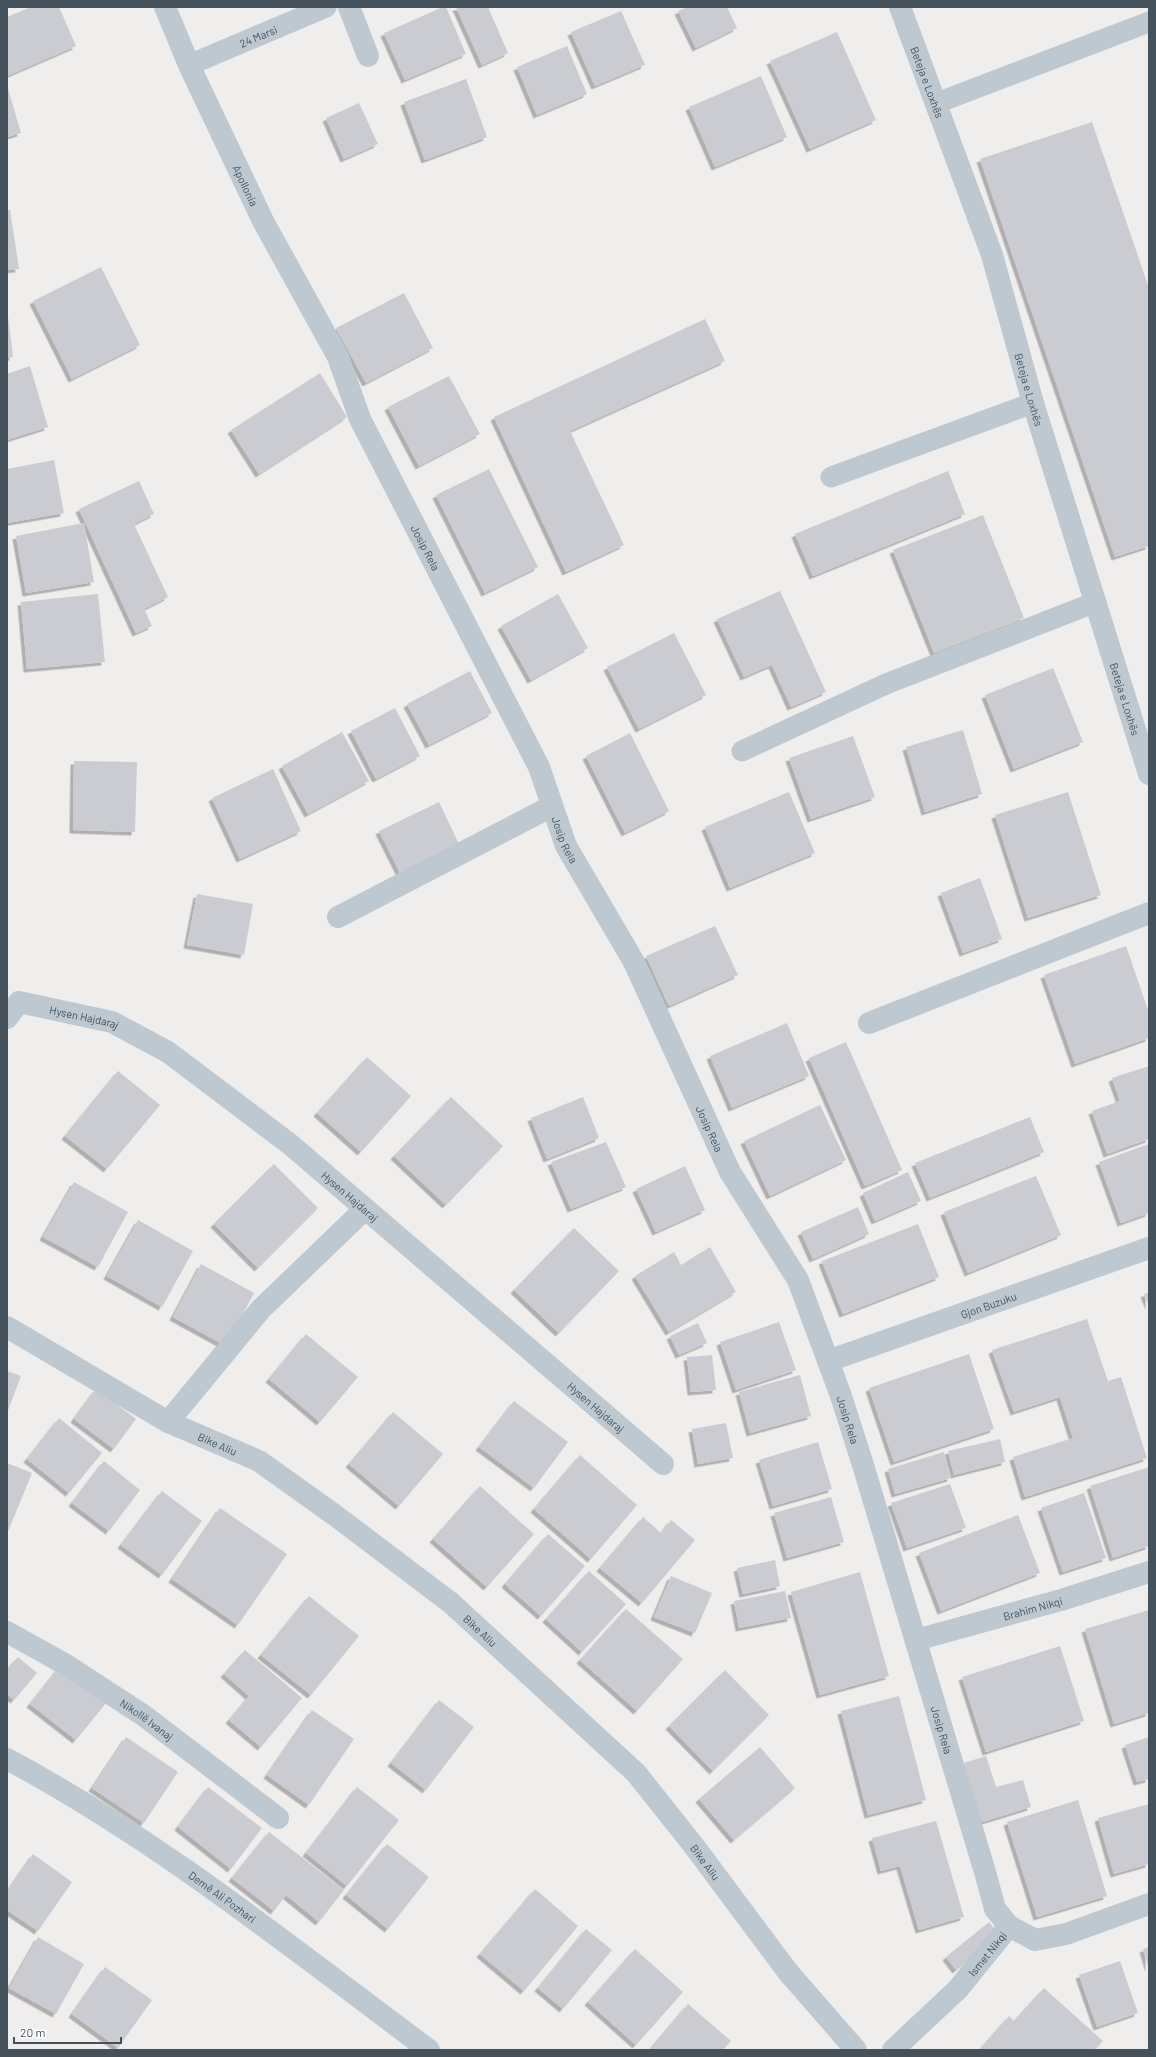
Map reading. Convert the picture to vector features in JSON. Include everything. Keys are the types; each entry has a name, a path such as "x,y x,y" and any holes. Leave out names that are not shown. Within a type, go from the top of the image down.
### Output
{"street":[{"name":"Apollonia","path":"165,7 262,221 338,357"},
{"path":"349,7 368,56"},
{"name":"Beteja e Loxhës","path":"900,7 937,102 992,255 1033,404 1149,774"},
{"name":"Josip Rela","path":"338,357 360,420 539,767 566,846 634,962 730,1172 798,1280 828,1360 863,1465 995,1909 1010,1926"},
{"path":"338,918 552,806"},
{"path":"869,1023 1149,913"},
{"name":"Hysen Hajdaraj","path":"7,1018 19,1002 112,1022 168,1052 291,1145 662,1464"},
{"path":"168,1422 261,1309 365,1209"},
{"name":"Gjon Buzuku","path":"828,1360 1149,1248"},
{"name":"Bike Aliu","path":"7,1327 168,1422 259,1461 336,1516 451,1603 636,1773 694,1846 788,1972 856,2050"},
{"name":"Brahim Nikqi","path":"916,1640 1061,1600 1149,1572"},
{"name":"Nikollë Ivanaj","path":"7,1632 63,1663 142,1716 278,1818"},
{"name":"Demë Ali Pozhari","path":"7,1759 42,1778 169,1859 429,2050"},
{"name":"Ismet Nikqi","path":"893,2050 958,1989 1010,1926 1035,1940 1066,1934 1149,1904"}],"lane":[{"name":"24 Marsi","path":"190,65 326,7"},
{"path":"937,102 1149,22 1145,7"},
{"path":"831,477 1033,404"},
{"path":"742,751 886,684 1096,602"}],"building":[{"path":"31,7 59,7 76,46 7,76 7,17"},
{"path":"446,7 466,54 405,80 384,33"},
{"path":"456,7 488,7 508,53 482,65"},
{"path":"688,7 727,7 737,28 696,48 678,11"},
{"path":"621,11 645,65 595,86 571,32"},
{"path":"837,32 876,120 810,149 770,61"},
{"path":"567,46 587,94 537,115 517,67"},
{"path":"761,76 787,137 715,167 689,107"},
{"path":"466,79 487,137 425,160 404,102"},
{"path":"7,85 21,133 7,137"},
{"path":"359,103 378,144 344,159 326,118"},
{"path":"1092,122 1149,288 1149,546 1115,557 980,159"},
{"path":"7,210 10,210 19,269 7,270"},
{"path":"101,267 140,345 72,379 33,301"},
{"path":"404,293 433,348 366,383 336,328"},
{"path":"7,308 13,357 7,358"},
{"path":"705,319 725,361 570,431 624,545 566,572 494,417"},
{"path":"30,366 48,427 7,440 7,374"},
{"path":"320,373 347,417 259,474 231,430"},
{"path":"449,376 480,434 419,466 388,407"},
{"path":"54,460 64,513 7,523 7,469"},
{"path":"489,469 538,567 485,593 436,495"},
{"path":"948,471 965,514 813,576 795,534"},
{"path":"139,481 154,514 134,524 168,597 144,609 152,626 136,633 79,509"},
{"path":"983,515 1024,618 934,653 893,550"},
{"path":"84,523 94,582 26,593 16,536"},
{"path":"780,591 826,692 791,707 772,665 744,677 717,619"},
{"path":"98,594 105,662 27,669 21,602"},
{"path":"558,594 588,648 531,680 501,626"},
{"path":"674,633 706,695 639,729 607,667"},
{"path":"1053,668 1083,742 1014,769 985,695"},
{"path":"470,671 492,713 429,745 407,704"},
{"path":"395,708 420,756 376,779 351,731"},
{"path":"963,730 982,794 925,812 906,747"},
{"path":"342,732 369,781 308,814 282,766"},
{"path":"630,733 669,811 625,833 586,756"},
{"path":"853,736 875,797 811,819 789,758"},
{"path":"74,761 137,762 135,832 73,830"},
{"path":"273,769 301,831 240,859 212,798"},
{"path":"789,792 815,853 730,888 705,827"},
{"path":"1068,792 1101,895 1028,918 995,815"},
{"path":"439,802 459,844 400,873 379,831"},
{"path":"980,878 1002,939 963,953 941,893"},
{"path":"197,894 253,904 244,955 187,945"},
{"path":"715,926 738,975 669,1006 646,956"},
{"path":"1126,946 1149,1013 1149,1038 1075,1064 1044,975"},
{"path":"787,1023 809,1076 732,1108 710,1056"},
{"path":"846,1042 902,1170 865,1186 809,1058"},
{"path":"367,1057 411,1096 361,1152 317,1113"},
{"path":"1149,1066 1149,1139 1107,1154 1092,1111 1120,1101 1112,1078"},
{"path":"118,1071 160,1105 107,1169 65,1136"},
{"path":"451,1097 503,1146 446,1205 394,1156"},
{"path":"583,1097 599,1138 547,1159 531,1118"},
{"path":"820,1105 846,1160 770,1196 744,1141"},
{"path":"1030,1117 1044,1152 930,1198 915,1163"},
{"path":"606,1142 626,1187 571,1209 551,1162"},
{"path":"1149,1144 1149,1213 1121,1223 1099,1162"},
{"path":"274,1164 318,1208 258,1268 214,1224"},
{"path":"685,1166 705,1210 656,1232 636,1189"},
{"path":"908,1172 921,1201 875,1221 863,1193"},
{"path":"1036,1176 1061,1235 968,1273 944,1212"},
{"path":"74,1182 128,1212 98,1267 43,1237"},
{"path":"858,1207 869,1234 813,1259 801,1232"},
{"path":"138,1220 193,1251 162,1307 107,1276"},
{"path":"918,1224 939,1277 843,1314 822,1261"},
{"path":"574,1228 619,1271 559,1333 514,1290"},
{"path":"710,1247 736,1292 669,1332 635,1276 674,1252 681,1265"},
{"path":"201,1264 254,1293 226,1346 173,1317"},
{"path":"1149,1292 1149,1306 1144,1294"},
{"path":"1087,1319 1108,1381 1121,1377 1147,1458 1025,1497 1013,1457 1073,1438 1060,1397 1014,1412 992,1350"},
{"path":"779,1322 796,1370 736,1390 720,1342"},
{"path":"698,1323 707,1343 679,1355 670,1336"},
{"path":"306,1334 358,1377 320,1422 269,1379"},
{"path":"969,1354 994,1429 894,1462 869,1388"},
{"path":"712,1355 716,1390 691,1392 687,1357"},
{"path":"7,1371 21,1376 7,1413"},
{"path":"800,1375 811,1416 750,1433 739,1392"},
{"path":"96,1389 136,1419 114,1449 74,1419"},
{"path":"514,1401 568,1442 534,1488 479,1447"},
{"path":"393,1412 443,1454 399,1506 349,1464"},
{"path":"59,1418 102,1453 69,1493 27,1459"},
{"path":"726,1423 733,1458 698,1464 692,1429"},
{"path":"1000,1439 1005,1462 954,1475 948,1451"},
{"path":"818,1442 832,1489 773,1506 759,1460"},
{"path":"944,1452 951,1478 895,1494 888,1469"},
{"path":"580,1455 637,1505 591,1559 534,1509"},
{"path":"104,1461 140,1490 109,1531 72,1503"},
{"path":"7,1463 32,1473 7,1534"},
{"path":"1149,1467 1149,1546 1113,1558 1090,1486"},
{"path":"950,1484 966,1528 907,1548 891,1503"},
{"path":"480,1486 534,1534 487,1587 433,1539"},
{"path":"162,1491 202,1521 162,1575 121,1545"},
{"path":"1084,1493 1106,1558 1063,1572 1041,1508"},
{"path":"831,1497 844,1542 787,1558 774,1513"},
{"path":"220,1508 287,1554 238,1625 172,1579"},
{"path":"1018,1515 1040,1573 941,1611 919,1553"},
{"path":"643,1517 661,1533 671,1520 695,1540 642,1603 600,1568"},
{"path":"548,1534 585,1566 541,1616 505,1584"},
{"path":"775,1560 780,1586 743,1594 737,1568"},
{"path":"589,1571 626,1604 582,1652 546,1619"},
{"path":"860,1572 889,1676 820,1695 791,1592"},
{"path":"671,1576 712,1593 695,1633 654,1617"},
{"path":"785,1591 791,1618 739,1628 734,1601"},
{"path":"309,1596 359,1636 311,1695 261,1655"},
{"path":"626,1609 683,1659 637,1711 580,1660"},
{"path":"1149,1610 1149,1713 1114,1724 1085,1629"},
{"path":"1060,1646 1084,1721 986,1752 962,1677"},
{"path":"245,1650 302,1698 261,1747 229,1720 249,1696 224,1674"},
{"path":"18,1657 37,1673 14,1700 7,1694 7,1669"},
{"path":"64,1661 110,1698 76,1740 30,1704"},
{"path":"725,1670 769,1715 713,1771 669,1726"},
{"path":"899,1696 926,1800 868,1815 841,1711"},
{"path":"439,1700 474,1727 426,1790 391,1763"},
{"path":"312,1710 354,1739 309,1805 267,1775"},
{"path":"126,1737 178,1772 144,1823 92,1788"},
{"path":"1149,1737 1149,1779 1137,1782 1125,1745"},
{"path":"760,1747 795,1788 734,1840 699,1799"},
{"path":"986,1756 996,1787 1023,1780 1031,1807 982,1822 964,1763"},
{"path":"208,1787 262,1828 231,1869 178,1827"},
{"path":"357,1787 399,1820 347,1886 306,1853"},
{"path":"1078,1800 1107,1896 1037,1917 1007,1822"},
{"path":"1149,1804 1149,1864 1114,1874 1098,1818"},
{"path":"936,1821 964,1917 919,1930 900,1866 881,1871 872,1838"},
{"path":"269,1832 344,1890 319,1922 286,1895 274,1911 232,1878"},
{"path":"387,1844 429,1877 388,1929 346,1895"},
{"path":"33,1854 72,1882 38,1931 7,1910 7,1892"},
{"path":"535,1889 578,1926 524,1991 480,1954"},
{"path":"989,1922 999,1935 956,1970 946,1957"},
{"path":"586,1929 612,1950 563,2009 538,1988"},
{"path":"38,1937 84,1964 56,2014 9,1988"},
{"path":"1149,1947 1149,1969 1143,1949"},
{"path":"635,1949 683,1992 636,2045 588,2002"},
{"path":"1120,1961 1138,2013 1097,2027 1079,1975"},
{"path":"105,1967 152,2000 118,2048 72,2014"},
{"path":"1044,1988 1103,2041 1094,2050 979,2050 1009,2016 1014,2021"},
{"path":"688,2004 731,2041 723,2050 649,2050"}]}
